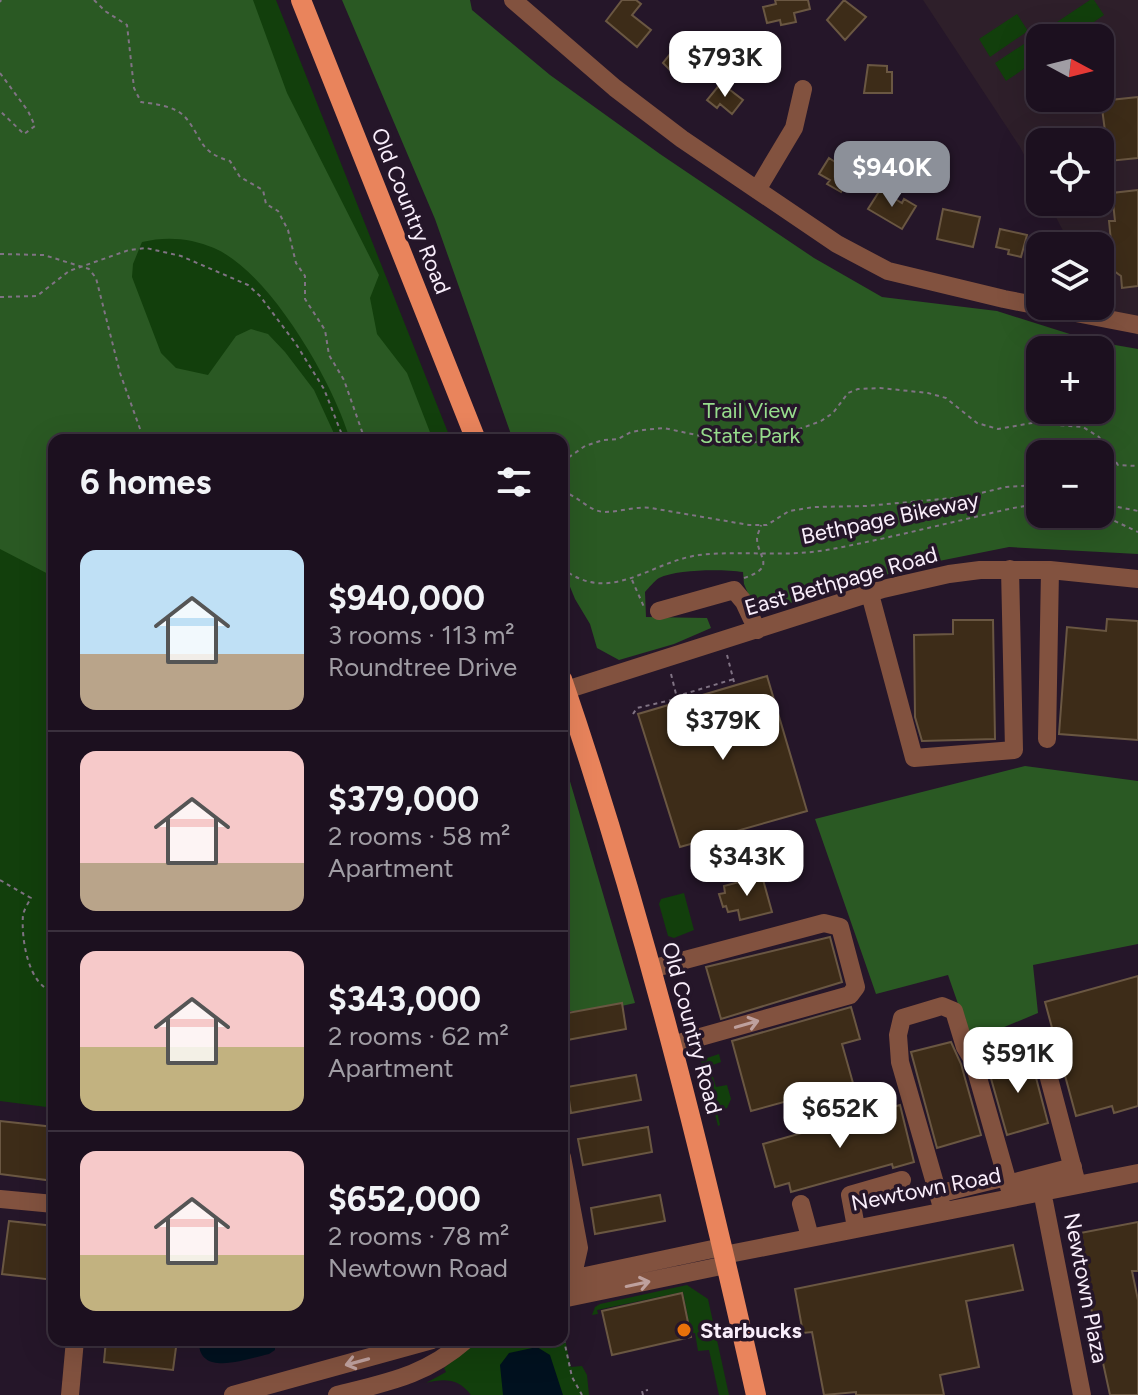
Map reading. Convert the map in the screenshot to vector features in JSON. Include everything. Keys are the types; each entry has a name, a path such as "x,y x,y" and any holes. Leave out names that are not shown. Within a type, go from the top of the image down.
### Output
{"main road":[{"name":"Old Country Road","path":"301,0 474,434"},
{"name":"Old Country Road","path":"568,695 621,858 672,1045 756,1395"}],"street":[{"path":"513,0 615,88 682,139 837,244 888,271 1004,299 1138,325"},
{"path":"757,190 794,128 803,89"},
{"path":"870,594 914,758 1014,750 1010,569"},
{"name":"East Bethpage Road","path":"568,683 757,630 870,594 949,574 1010,569 1050,570 1138,579"},
{"path":"1047,739 1050,570"},
{"path":"659,611 734,590 744,602 757,630"},
{"path":"651,969 819,924 834,924 843,933 856,987 850,995 672,1045"},
{"path":"941,1202 900,1062 898,1035 902,1018 942,1006 954,1011 965,1047 973,1060 1009,1186 1075,1176 1041,1048 1032,1042 973,1060"},
{"name":"Newtown Road","path":"568,1289 856,1227 1009,1186 1042,1191 1075,1176 1138,1173"},
{"path":"856,1227 850,1195 902,1180"},
{"path":"568,1189 579,1248 568,1289"},
{"name":"Newtown Plaza","path":"1042,1191 1082,1395"},
{"path":"0,1199 48,1203"},
{"path":"801,1204 810,1237"},
{"path":"70,1395 74,1346"},
{"path":"233,1395 410,1346"},
{"path":"337,1395 429,1368 458,1346"}],"path":[{"path":"94,0 127,25 134,88 141,102 162,105 183,115 202,146 215,156 230,161 240,177 263,190 266,204 278,211 288,230 296,263 305,276 305,299 325,330 329,355 344,380 363,434"},
{"path":"0,73 28,111 35,126 24,134 0,111"},
{"path":"0,297 37,296 69,271 129,250 146,248 181,256 248,285 296,344 324,389 342,434"},
{"path":"0,254 44,255 89,269 96,278 120,373 142,434"},
{"path":"568,458 585,446 603,440 618,439 631,432 664,428 724,441 767,441 821,421 833,413 848,393 858,389 880,388 946,398 977,423 998,429 1032,423 1083,427 1099,437 1118,465 1138,466"},
{"path":"568,493 592,509 603,512 636,506 767,525 789,511 814,507 949,499 1026,486"},
{"path":"1114,506 1138,511"},
{"name":"Bethpage Bikeway","path":"568,571 591,584 602,585 632,579 698,555 763,555 830,550 1026,507"},
{"path":"1114,521 1138,532"},
{"path":"734,590 738,580 758,572 763,555 757,539 761,525"},
{"path":"632,579 639,599 648,612 659,611"},
{"path":"726,650 735,686"},
{"path":"669,669 678,700"},
{"path":"633,714 637,708 678,700 684,694 734,679"},
{"path":"0,880 31,898 23,914 26,948 32,975 48,991"},
{"path":"565,1346 572,1377 582,1395"},
{"path":"643,1395 642,1391 648,1390"}],"shaded area":[{"path":"923,0 1138,0 1138,336 1114,314 1114,232 1064,232 1055,216 1114,216 1114,128 1026,128 1026,159"}],"green space":[{"path":"0,0 276,0 449,434 48,434 48,1107 0,1101"},
{"path":"0,0 253,0 287,93 379,275 370,298 377,334 407,373 431,434 348,434 315,361 257,280 235,261 214,248 196,242 160,239 142,242 133,264 132,277 161,353 176,368 208,375 236,336 251,329 268,334 314,390 334,434 48,434 48,574 0,549"},
{"name":"Trail View State Park","path":"342,0 470,0 472,10 550,75 814,258 882,297 997,311 1076,336 1026,336 1026,424 1114,424 1114,345 1138,349 1138,554 1009,547 919,565 787,604 759,603 750,598 743,572 712,570 667,575 659,578 645,592 646,617 707,618 711,628 674,644 619,660 597,648 590,624 568,582 568,434 511,434 435,219"},
{"path":"1090,0 1094,0 1104,15 1091,24 1054,24"},
{"path":"1017,14 1026,28 1026,32 990,57 979,39"},
{"path":"1026,43 1026,67 1006,81 995,63"},
{"path":"1025,766 1138,781 1138,944 1033,965 1038,1013 971,1041 948,975 876,994 815,819"},
{"path":"568,774 635,1003 599,1011 568,1011"},
{"path":"684,893 694,930 674,938 668,936 659,904 661,899"},
{"path":"719,1054 721,1062 710,1066 716,1087 727,1085 731,1099 727,1108 717,1111 718,1126 701,1060"},
{"path":"687,1285 708,1299 729,1395 719,1395 709,1350 698,1351 683,1292 597,1310 598,1314 592,1315 600,1304"},
{"path":"471,1346 566,1346 571,1367 582,1366 587,1375 589,1395 471,1395 451,1381 426,1383 446,1372 444,1368"}],"water":[{"path":"200,1346 275,1346 269,1354 225,1363 206,1359"},
{"path":"537,1347 550,1355 563,1395 503,1395 500,1365 509,1353"}],"building":[{"path":"622,0 636,0 641,4 632,15 651,30 637,47 606,21"},
{"path":"775,0 808,0 810,9 794,13 796,22 781,25 780,20 767,23 763,7 776,4"},
{"path":"844,0 866,17 845,40 827,20"},
{"path":"675,48 696,64 682,82 663,63"},
{"path":"868,65 887,66 887,72 892,72 892,93 864,93"},
{"path":"721,83 743,100 732,114 720,104 717,108 707,100"},
{"path":"1138,97 1138,158 1114,160 1114,128 1105,128 1102,112 1114,112 1114,100"},
{"path":"829,158 852,173 841,192 827,184 830,180 819,174"},
{"path":"880,190 902,203 904,199 916,206 902,229 868,209"},
{"path":"1138,190 1138,286 1122,288 1121,276 1114,271 1114,232 1110,232 1109,221 1115,221 1114,193"},
{"path":"943,209 980,217 973,247 937,239"},
{"path":"1000,229 1026,235 1021,257 996,247"},
{"path":"1107,619 1138,621 1138,740 1059,734 1067,627 1106,631"},
{"path":"953,620 993,620 995,739 922,741 915,717 914,635 953,634"},
{"path":"767,676 807,811 680,847 638,714"},
{"path":"762,876 772,912 740,920 738,910 728,912 726,906 723,907 719,894 725,893 724,886"},
{"path":"830,937 842,982 721,1019 706,967"},
{"path":"1138,976 1138,1106 1114,1113 1112,1106 1076,1116 1045,1002"},
{"path":"622,1003 626,1029 568,1040 568,1013"},
{"path":"851,1007 860,1039 842,1044 853,1083 751,1111 732,1041"},
{"path":"951,1042 961,1064 981,1135 937,1148 911,1052"},
{"path":"1030,1055 1048,1123 1007,1135 988,1068"},
{"path":"636,1075 641,1100 571,1113 568,1087"},
{"path":"900,1105 914,1162 893,1168 892,1164 791,1192 789,1183 775,1187 763,1144"},
{"path":"0,1121 48,1126 48,1180 0,1174"},
{"path":"648,1127 652,1152 583,1165 578,1139"},
{"path":"660,1195 665,1221 595,1234 591,1208"},
{"path":"9,1221 48,1225 48,1279 2,1274"},
{"path":"1138,1222 1138,1271 1132,1271 1138,1300 1138,1395 1110,1395 1075,1234"},
{"path":"1013,1245 1023,1290 966,1301 979,1367 940,1375 944,1395 856,1395 856,1392 824,1395 812,1332 803,1333 795,1289"},
{"path":"682,1293 691,1337 612,1355 602,1311"},
{"path":"105,1346 176,1346 173,1370 104,1362"}],"place":[{"name":"Starbucks","path":"684,1330"}]}
